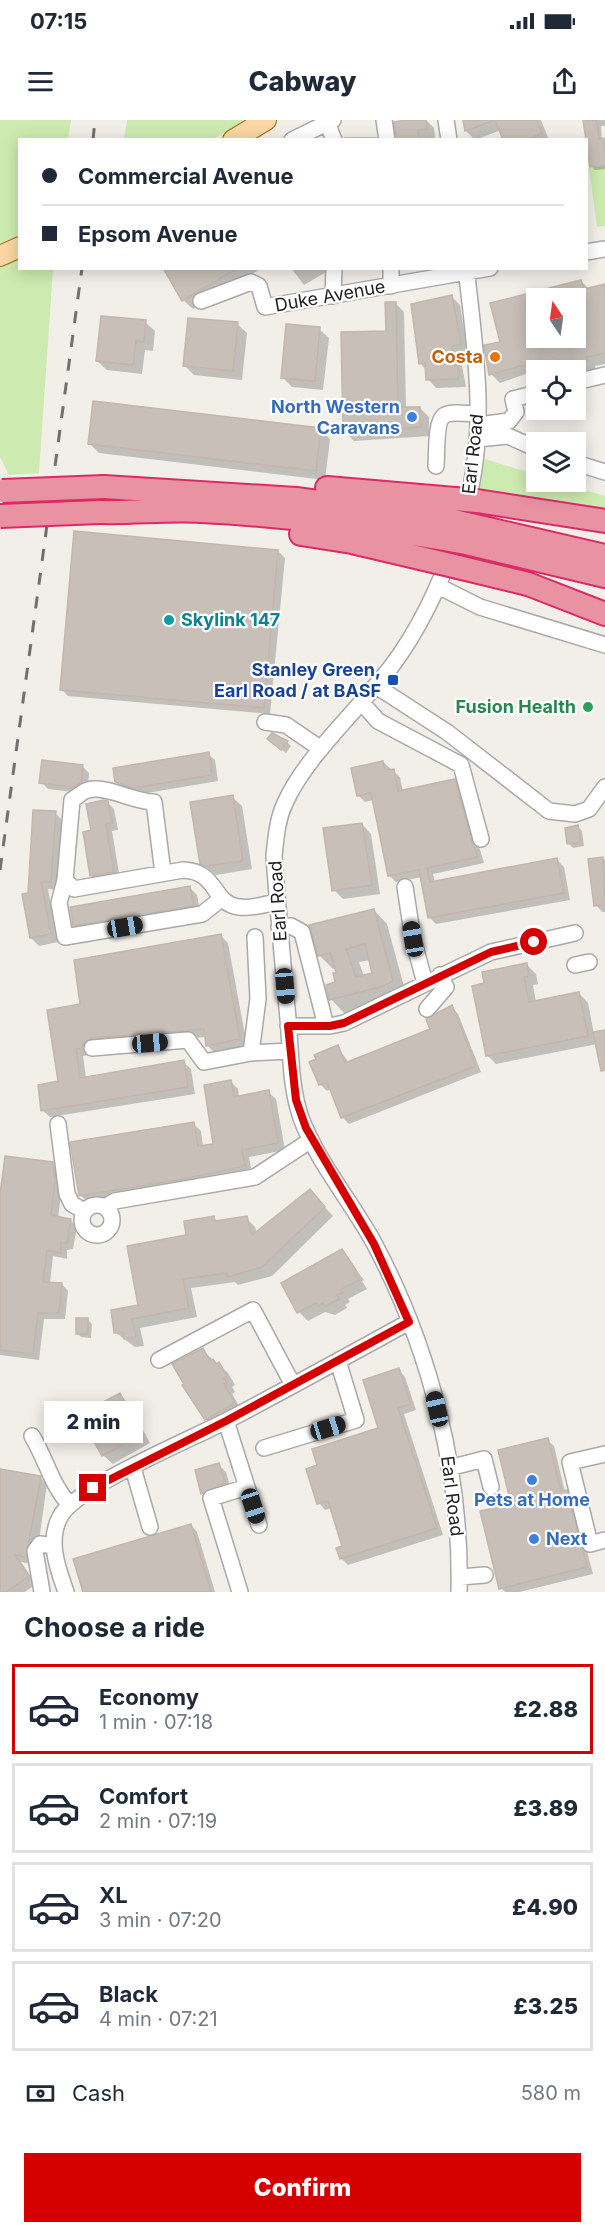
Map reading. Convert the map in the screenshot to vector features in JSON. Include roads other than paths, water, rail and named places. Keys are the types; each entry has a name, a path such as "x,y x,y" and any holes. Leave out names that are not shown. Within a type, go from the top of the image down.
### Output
{"highway":[{"path":"1,491 280,485 460,521 605,556"},
{"path":"0,516 200,511 391,530 460,521 605,521"},
{"path":"106,513 199,520 317,537 528,584 605,614"},
{"path":"460,521 605,576"}],"main road":[{"path":"236,138 266,120"},
{"path":"0,256 18,248"}],"street":[{"path":"384,120 387,138"},
{"path":"446,120 449,138"},
{"path":"296,138 330,121 334,138"},
{"path":"588,252 605,249"},
{"path":"333,296 334,270"},
{"path":"391,270 391,285"},
{"name":"Duke Avenue","path":"201,301 251,282 260,286 265,307 466,270"},
{"name":"Earl Road","path":"460,1584 449,1468 432,1387 409,1322 374,1244 311,1140 296,1100 274,856 277,827 285,802 321,749 363,704 413,635 438,585 467,504 478,426 478,387 466,270"},
{"path":"586,380 605,375"},
{"path":"478,426 509,421 516,412 513,399 526,396"},
{"path":"436,466 438,425 441,417 446,414 526,444"},
{"path":"586,466 605,472"},
{"path":"438,585 480,607 605,645"},
{"path":"376,686 447,732 549,811 575,814 590,809 605,787"},
{"path":"363,704 378,721 461,765 481,839"},
{"path":"265,722 286,725 321,749"},
{"path":"163,873 154,802 144,802 107,791 88,790 72,800 65,880 59,903 65,937 202,914 221,899"},
{"path":"65,880 74,889 163,873 197,870 208,879 221,899 238,908 277,902"},
{"path":"405,887 413,939 425,982"},
{"path":"279,927 291,926 302,932 326,1026"},
{"path":"288,1026 326,1026 344,1023 425,982 499,950 575,933"},
{"path":"251,1053 258,999 255,937"},
{"path":"427,1009 446,987 440,975"},
{"path":"92,1048 188,1040 204,1062 251,1053 290,1050"},
{"path":"58,1124 67,1194 72,1204 84,1211"},
{"path":"105,1207 116,1201 255,1177 311,1140"},
{"path":"96,1204 105,1207 112,1221 108,1230 99,1235 89,1233 82,1226 84,1211 96,1204"},
{"path":"159,1360 253,1310 293,1385"},
{"path":"66,1592 56,1562 54,1546 59,1518 69,1504 93,1488 226,1421 409,1322"},
{"path":"264,1448 356,1420 338,1361"},
{"path":"226,1421 259,1525"},
{"path":"32,1436 44,1456 52,1480 69,1504"},
{"path":"605,1454 570,1462 590,1544 605,1540"},
{"path":"449,1468 484,1459 491,1487"},
{"path":"133,1468 150,1527"},
{"path":"240,1592 211,1498 247,1488"},
{"path":"42,1592 34,1551 40,1544 54,1546"},
{"path":"460,1584 485,1575"}],"railway":[{"path":"93,138 95,120"},
{"path":"0,870 82,270"}],"place":[{"name":"Costa","path":"495,357"},
{"name":"North Western Caravans","path":"412,417"},
{"name":"Skylink 147","path":"169,620"},
{"name":"Stanley Green, Earl Road / at BASF","path":"393,680"},
{"name":"Fusion Health","path":"588,707"},
{"name":"Pets at Home","path":"532,1480"},
{"name":"Next","path":"534,1539"}]}
